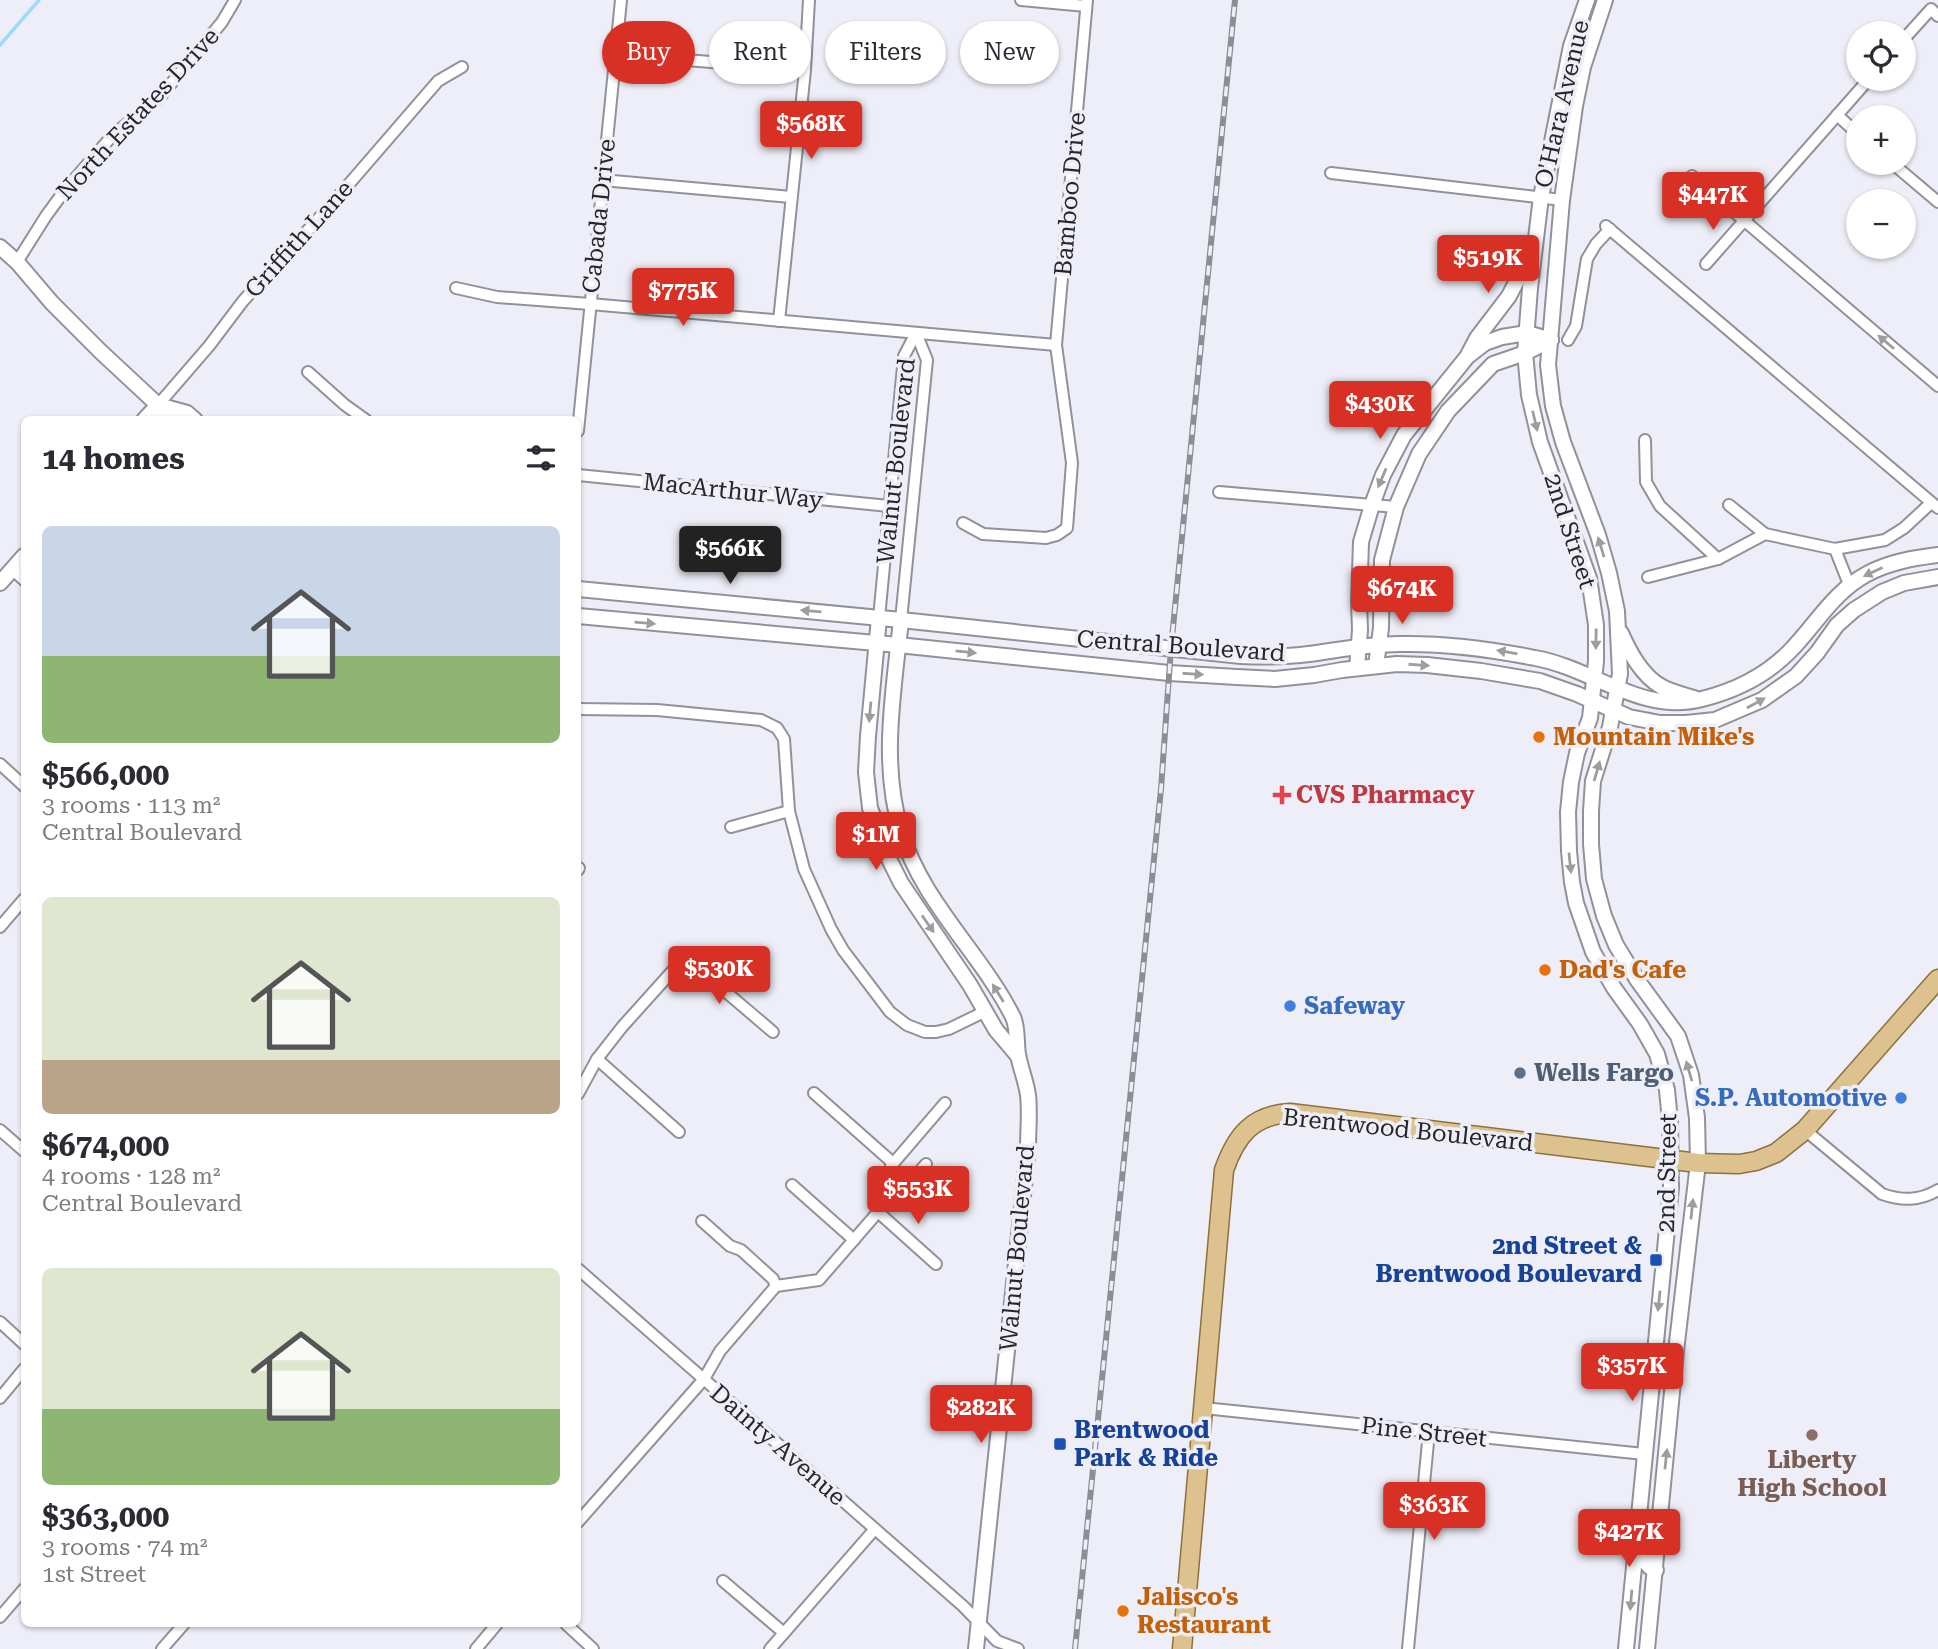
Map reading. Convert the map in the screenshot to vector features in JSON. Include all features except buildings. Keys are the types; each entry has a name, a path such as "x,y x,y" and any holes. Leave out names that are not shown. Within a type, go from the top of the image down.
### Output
{"main road":[{"name":"Brentwood Boulevard","path":"1182,1649 1224,1170 1230,1153 1246,1129 1275,1114 1290,1113 1698,1163 1739,1164 1756,1161 1776,1153 1805,1130 1938,979"}],"street":[{"name":"North Estates Drive","path":"17,262 65,190 113,136 160,97 222,22 235,0"},
{"name":"Cabada Drive","path":"619,21 621,0"},
{"path":"808,21 809,0"},
{"path":"1021,0 1087,3"},
{"name":"O'Hara Avenue","path":"1525,354 1541,197 1571,46 1587,0"},
{"name":"O'Hara Avenue","path":"1605,0 1583,67 1575,106 1562,200 1548,365 1553,406 1563,442 1598,535 1609,573 1618,626"},
{"name":"Bamboo Drive","path":"962,523 983,534 1046,538 1067,528 1072,463 1056,345 1087,3"},
{"path":"1916,29 1934,13"},
{"name":"Griffith Lane","path":"148,416 209,346 243,300 330,206 438,81 462,67"},
{"name":"Cabada Drive","path":"579,416 612,84"},
{"path":"779,320 803,84"},
{"path":"1706,264 1858,91"},
{"path":"1837,115 1846,123"},
{"path":"1331,173 1562,200"},
{"path":"1906,175 1938,202"},
{"path":"1692,176 1938,386"},
{"path":"603,180 791,197"},
{"path":"1568,340 1576,326 1587,259 1608,228 1935,505 1885,540 1835,548 1765,534 1729,505"},
{"path":"1357,668 1361,542 1383,475 1404,435 1467,357 1477,338 1509,296 1536,244"},
{"path":"0,247 17,262 52,303 158,405 163,416"},
{"path":"456,288 497,298 1056,345"},
{"name":"Walnut Boulevard","path":"916,333 904,356 889,506 889,530 867,748 866,772 870,808 901,883 996,1030 1018,1056"},
{"name":"Walnut Boulevard","path":"916,333 926,360 891,726 894,804 908,853 1015,1020 1018,1056 1028,1095 1028,1148 976,1649"},
{"path":"1467,357 1485,343 1502,337 1527,333 1551,340"},
{"path":"1376,666 1381,628 1382,560 1396,507 1419,454 1448,411 1493,364 1525,354 1551,340"},
{"name":"2nd Street","path":"1525,354 1529,395 1539,442 1589,578 1596,625 1590,718 1577,753 1568,812 1568,838 1576,903 1593,952 1657,1054 1667,1090 1671,1188 1626,1649"},
{"path":"308,372 360,416"},
{"path":"158,405 190,416"},
{"path":"1645,440 1646,482 1660,506 1718,559"},
{"name":"MacArthur Way","path":"581,475 889,506"},
{"path":"1219,492 1396,507"},
{"path":"1648,577 1718,559 1765,534"},
{"path":"1835,548 1850,587"},
{"name":"Central Boulevard","path":"581,589 1241,656 1271,657 1398,644 1497,650 1550,660 1637,697 1663,702 1687,702 1729,691 1756,678 1788,653 1833,600 1866,574 1904,560 1938,555"},
{"path":"0,583 21,559"},
{"path":"12,569 21,577"},
{"name":"Central Boulevard","path":"581,616 1169,673 1275,679 1397,664 1481,671 1541,681 1644,721 1686,723 1710,721 1762,701 1796,676 1838,625 1854,610 1882,592 1904,583 1938,578"},
{"path":"1618,626 1631,656 1646,673 1661,686 1698,700"},
{"name":"2nd Street","path":"1618,626 1618,688 1593,781 1591,844 1594,879 1604,916 1616,945 1678,1036 1691,1075 1697,1118 1698,1163 1676,1351 1647,1649"},
{"path":"581,709 657,710 761,720 772,724 782,733 784,739 789,811 804,869 843,950 890,1012 907,1025 925,1032 936,1032 949,1029 986,1011"},
{"path":"0,764 21,783"},
{"path":"731,827 789,811"},
{"path":"0,927 21,903"},
{"path":"581,1088 597,1059 622,1027 685,957 773,1032"},
{"path":"597,1059 680,1132"},
{"path":"814,1093 894,1163"},
{"path":"891,1197 891,1166 945,1103"},
{"path":"0,1130 21,1148"},
{"path":"1805,1130 1882,1194 1895,1199 1912,1200 1938,1190"},
{"path":"581,1519 704,1379 720,1351 776,1286 819,1280 891,1197 905,1188 926,1164"},
{"path":"792,1185 854,1240"},
{"path":"878,1212 936,1264"},
{"path":"702,1220 730,1246 741,1251 773,1279 776,1286"},
{"name":"Dainty Avenue","path":"581,1272 963,1606 996,1641 1018,1649"},
{"path":"0,1322 21,1341"},
{"path":"0,1398 21,1373"},
{"name":"Pine Street","path":"1204,1408 1644,1454"},
{"path":"1408,1649 1429,1432"},
{"path":"1637,1529 1643,1536 1646,1564 1650,1569 1656,1570"},
{"path":"770,1649 874,1530"},
{"path":"723,1581 784,1633"},
{"path":"0,1617 21,1592"},
{"path":"162,1649 181,1627"},
{"path":"476,1649 494,1627"},
{"path":"569,1627 593,1649"}],"waterway":[{"path":"0,45 39,0"}],"railway":[{"path":"1075,1649 1161,789 1171,648 1235,0"}],"place":[{"name":"Mountain Mike's","path":"1539,737"},
{"name":"CVS Pharmacy","path":"1282,795"},
{"name":"Dad's Cafe","path":"1545,970"},
{"name":"Safeway","path":"1290,1006"},
{"name":"Wells Fargo","path":"1520,1073"},
{"name":"S.P. Automotive","path":"1901,1098"},
{"name":"2nd Street & Brentwood Boulevard","path":"1656,1260"},
{"name":"Liberty High School","path":"1812,1435"},
{"name":"Brentwood Park & Ride","path":"1060,1444"},
{"name":"Jalisco's Restaurant","path":"1123,1611"}]}
